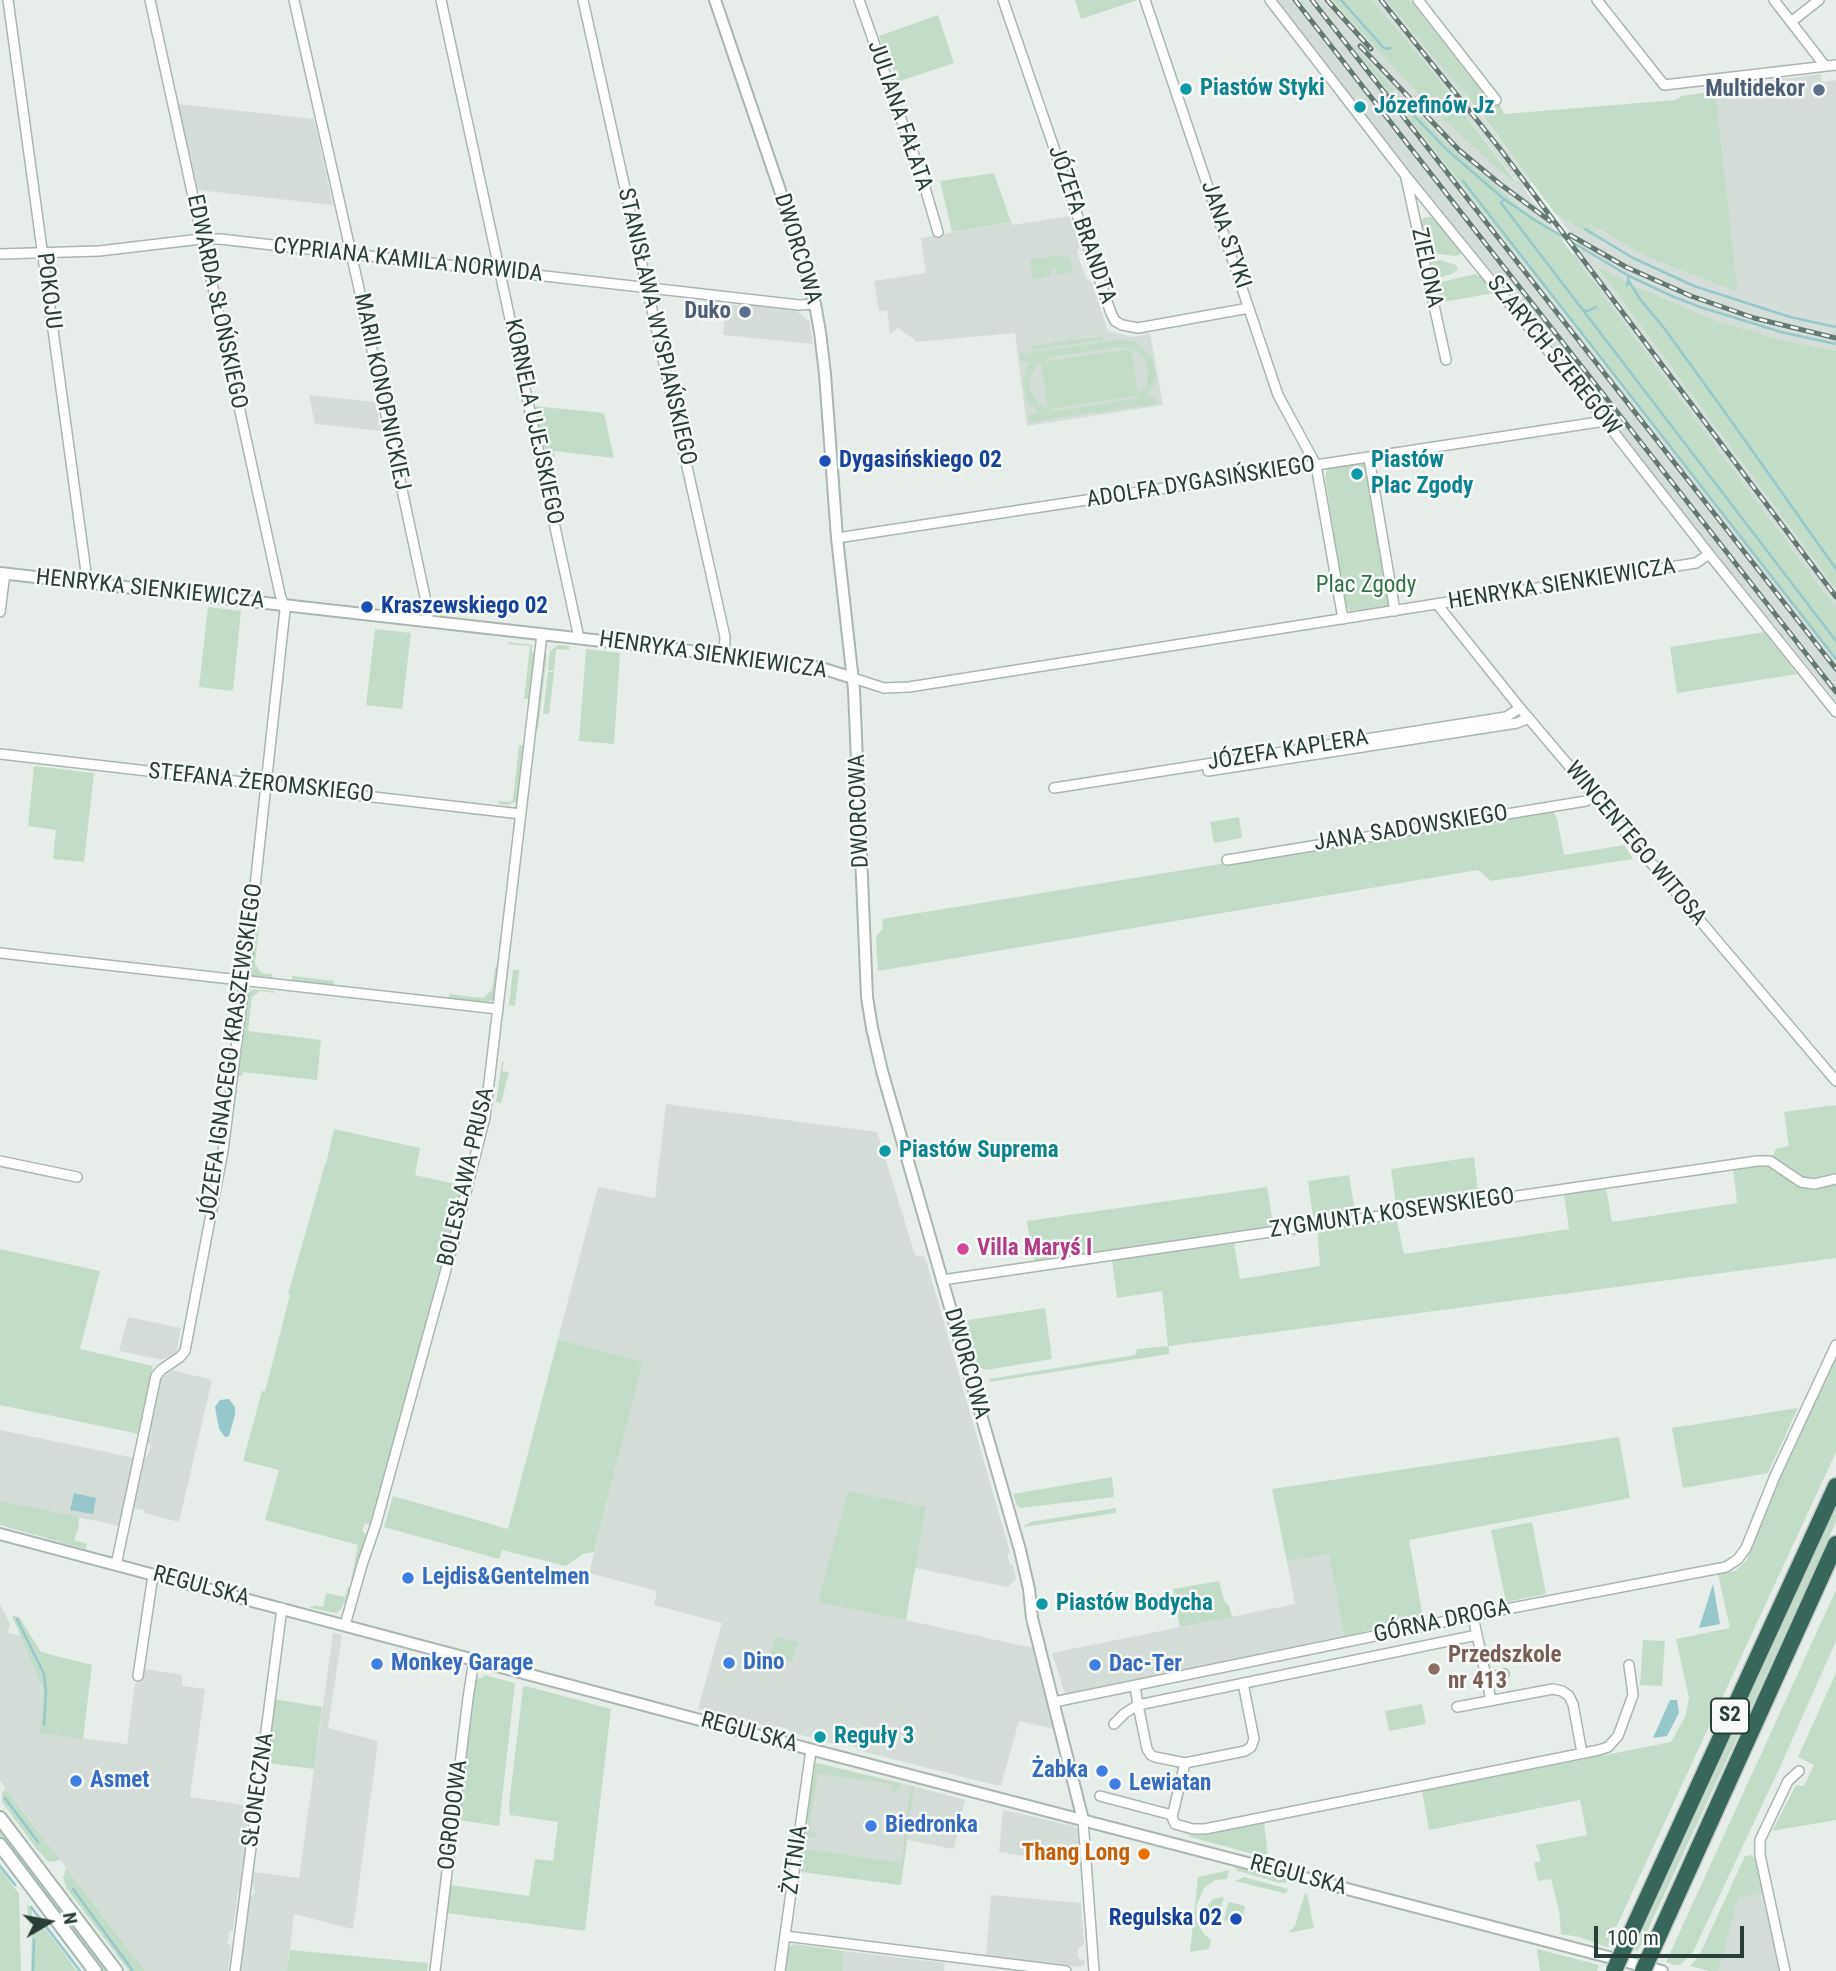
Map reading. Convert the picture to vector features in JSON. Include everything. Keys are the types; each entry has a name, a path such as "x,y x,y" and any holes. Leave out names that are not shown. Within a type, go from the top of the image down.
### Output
{"highway":[{"name":"S2","path":"1614,1971 1836,1486"},
{"name":"S2","path":"1643,1971 1836,1544"}],"main road":[{"path":"0,1818 116,1971"},
{"path":"0,1845 95,1971"}],"street":[{"name":"POKOJU","path":"8,0 86,582"},
{"name":"EDWARDA SŁOŃSKIEGO","path":"150,0 283,604"},
{"name":"MARII KONOPNICKIEJ","path":"294,0 351,254 428,621"},
{"name":"KORNELA UJEJSKIEGO","path":"442,0 579,638"},
{"name":"STANISŁAWA WYSPIAŃSKIEGO","path":"583,0 725,637 724,654"},
{"name":"DWORCOWA","path":"715,0 800,249 815,304 825,374 837,538 853,678 869,1013 882,1071 1016,1537 1029,1589 1032,1618 1083,1820"},
{"name":"JULIANA FAŁATA","path":"859,0 922,178 938,232"},
{"name":"JÓZEFA BRANDTA","path":"1003,0 1115,321 1138,328 1249,308"},
{"name":"JANA STYKI","path":"1145,0 1278,395 1316,465"},
{"name":"SZARYCH SZEREGÓW","path":"1270,0 1406,176 1836,712"},
{"path":"1418,0 1496,100"},
{"path":"1597,0 1664,85 1836,65"},
{"path":"1774,0 1825,66"},
{"path":"1791,22 1819,0"},
{"name":"ZIELONA","path":"1406,176 1446,360"},
{"name":"CYPRIANA KAMILA NORWIDA","path":"0,254 99,251 220,239 799,305 815,304"},
{"name":"ADOLFA DYGASIŃSKIEGO","path":"837,538 1605,421"},
{"path":"1369,458 1395,611"},
{"path":"1316,465 1343,619"},
{"name":"HENRYKA SIENKIEWICZA","path":"2,573 809,665 884,688 909,687 1696,564 1709,554"},
{"path":"0,612 2,573"},
{"name":"JÓZEFA IGNACEGO KRASZEWSKIEGO","path":"116,1565 156,1376 182,1355 185,1348 225,1138 266,784 284,617 283,604"},
{"name":"WINCENTEGO WITOSA","path":"1437,604 1520,708 1836,1081"},
{"name":"BOLESŁAWA PRUSA","path":"345,1625 376,1524 483,1126 542,634"},
{"name":"JÓZEFA KAPLERA","path":"1054,788 1506,717 1520,708"},
{"name":"JÓZEFA KAPLERA","path":"1208,771 1522,722 1529,718"},
{"name":"STEFANA ŻEROMSKIEGO","path":"0,754 521,814"},
{"name":"JANA SADOWSKIEGO","path":"1227,859 1586,801 1594,796"},
{"path":"0,953 498,1009"},
{"path":"0,1161 77,1177"},
{"name":"ZYGMUNTA KOSEWSKIEGO","path":"942,1280 1757,1161 1770,1161 1801,1182 1814,1184 1836,1179"},
{"name":"GÓRNA DROGA","path":"1054,1702 1726,1567 1738,1559 1746,1548 1775,1476 1836,1345"},
{"name":"REGULSKA","path":"0,1534 811,1750 1662,1971"},
{"path":"138,1676 153,1575"},
{"name":"SŁONECZNA","path":"235,1971 282,1608"},
{"path":"1473,1616 1491,1700"},
{"path":"1114,1724 1126,1712 1139,1705 1477,1635"},
{"name":"OGRODOWA","path":"435,1971 474,1660"},
{"path":"1185,1763 1172,1815 1175,1824 1205,1829 1605,1748 1618,1736 1633,1695 1629,1665"},
{"path":"1486,1678 1504,1674"},
{"path":"1135,1686 1150,1754 1185,1763 1245,1751 1251,1747 1253,1736 1243,1683"},
{"path":"1457,1707 1553,1689 1562,1691 1569,1696 1573,1704 1582,1753"},
{"name":"ŻYTNIA","path":"780,1971 811,1750"},
{"path":"1785,1971 1759,1840 1788,1781 1799,1771"},
{"path":"1100,1796 1172,1815"},
{"path":"1083,1820 1094,1971"},
{"path":"785,1936 1066,1971"}],"shaded area":[{"path":"1273,0 1332,0 1430,107 1503,174 1521,187 1427,65 1372,0 1386,0 1454,80 1532,182 1524,189 1556,232 1481,175 1440,137 1353,47 1836,659 1836,701 1701,535 1539,328 1369,124"},
{"path":"1821,74 1822,82 1836,80 1836,351 1777,339 1718,321 1597,268 1836,589 1836,608 1573,255 1582,248 1555,213 1599,240 1586,221 1606,234 1738,292 1714,87 1728,86 1733,91 1743,90 1748,83"},
{"path":"178,104 314,119 333,205 198,190"},
{"path":"1070,216 1080,246 1077,252 1086,278 1092,283 1108,331 1133,337 1150,333 1163,405 1027,426 1015,333 915,342 898,328 890,334 887,310 879,311 874,281 926,273 921,238 1011,222 1013,225"},
{"path":"740,303 794,309 809,321 813,344 723,335 726,304 737,306"},
{"path":"309,395 375,402 382,431 315,424"},
{"path":"666,1104 877,1132 915,1255 925,1257 1016,1579 1008,1587 915,1568 926,1507 819,1601 1033,1648 1054,1729 1019,1721 1001,1785 857,1750 856,1747 843,1744 841,1746 790,1732 789,1729 777,1726 774,1728 698,1709 722,1623 654,1605 657,1591 589,1573 643,1362 558,1339 598,1187 655,1198"},
{"path":"128,1317 181,1328 176,1353 162,1360 119,1351"},
{"path":"172,1370 212,1380 179,1522 134,1508 143,1460 151,1446 147,1442 160,1380"},
{"path":"0,1430 135,1458 130,1470 120,1526 0,1501"},
{"path":"1329,1554 1344,1636 1065,1694 1052,1653 1295,1604 1287,1562"},
{"path":"0,1604 10,1624 8,1633 22,1636 43,1689 40,1733 127,1744 135,1683 142,1682 144,1669 182,1675 182,1686 205,1689 190,1797 251,1806 240,1892 233,1931 229,1931 227,1944 231,1945 228,1971 145,1971 0,1781"},
{"path":"333,1633 342,1635 328,1728 378,1741 353,1929 294,1914 287,1971 240,1971 248,1899 255,1893 253,1872 299,1878"},
{"path":"812,1762 965,1800 954,1849 907,1840 901,1885 799,1871"},
{"path":"1003,1810 1073,1826 1079,1830 1080,1843 1077,1846 1081,1865 999,1852"},
{"path":"1766,1892 1779,1971 1719,1971 1738,1898"},
{"path":"991,1895 1081,1903 1084,1944 1078,1949 1078,1958 1085,1961 1085,1964 1080,1967 986,1956"},
{"path":"844,1951 945,1963 944,1971 842,1971"}],"green space":[{"path":"1075,0 1138,0 1081,19"},
{"path":"1332,0 1372,0 1427,65 1523,188 1503,174 1430,107"},
{"path":"1386,0 1410,0 1490,102 1499,103 1504,114 1675,100 1682,96 1715,91 1738,292 1648,257 1588,223 1601,242 1555,213 1480,112"},
{"path":"938,15 954,63 897,82 879,36"},
{"path":"1344,36 1440,137 1521,208 1556,232 1836,608 1836,659 1589,345"},
{"path":"994,173 1011,222 952,232 940,181"},
{"path":"1425,217 1434,217 1461,248 1460,255 1425,252 1419,222"},
{"path":"1061,255 1062,258 1070,257 1072,272 1057,275 1053,269 1051,276 1033,279 1030,260"},
{"path":"1440,260 1456,265 1458,270 1438,278 1430,276 1429,264"},
{"path":"1596,266 1634,286 1718,321 1777,339 1836,351 1836,589"},
{"path":"1475,274 1483,278 1494,293 1438,303 1437,286 1441,282"},
{"path":"1102,336 1103,340 1032,350 1031,346"},
{"path":"1118,340 1136,342 1151,356 1154,363 1156,377 1147,397 1155,397 1156,404 1029,422 1028,415 1039,413 1027,400 1023,385 1026,369 1031,361 1020,362 1019,354","holes":["1120,347 1130,349 1042,362 1051,357","1131,349 1144,358 1148,369 1147,385 1138,395","1041,362 1048,409 1036,400 1030,389 1035,368","1135,396 1126,400 1058,411 1049,409"]},
{"path":"534,406 604,413 614,458 554,451 555,457 547,459"},
{"name":"Plac Zgody","path":"1366,464 1390,606 1351,611 1345,606 1325,478 1327,469"},
{"path":"208,607 241,611 233,691 199,687"},
{"path":"375,629 411,633 402,709 366,705"},
{"path":"1764,632 1797,674 1677,693 1670,647"},
{"path":"508,642 532,645 532,652 536,653 531,698 524,699 530,646"},
{"path":"558,645 569,646 569,650 556,649 554,671 548,670 550,651"},
{"path":"586,649 620,653 614,744 579,741"},
{"path":"544,653 547,654 538,730 536,728"},
{"path":"548,672 554,672 549,714 543,714"},
{"path":"519,745 525,745 519,800 508,805 499,804 499,801 513,800"},
{"path":"34,766 94,773 84,862 53,859 56,830 28,826"},
{"path":"1552,810 1557,818 1564,855 1624,845 1633,859 1491,881 1478,870 878,971 876,937 883,928 882,919"},
{"path":"1239,817 1242,838 1214,843 1210,822"},
{"path":"255,926 259,927 255,964 261,973 272,974 272,979 254,977 250,972"},
{"path":"495,967 499,968 493,1000 482,1003 449,999 449,994 483,998 492,990"},
{"path":"513,970 519,970 515,1006 509,1005"},
{"path":"292,976 334,981 334,986 292,982"},
{"path":"253,989 274,993 260,991 252,997 248,1031 321,1040 317,1080 243,1072 242,1076 237,1075 247,993"},
{"path":"502,1062 502,1071 509,1072 501,1103 496,1102"},
{"path":"1836,1105 1836,1176 1807,1180 1771,1159 1776,1149 1789,1146 1784,1112"},
{"path":"334,1129 420,1148 415,1175 460,1185 467,1170 448,1246 440,1246 438,1253 445,1258 372,1523 365,1523 362,1531 368,1536 351,1579 358,1545 265,1520 279,1470 243,1461 262,1391 265,1391 290,1295 288,1294"},
{"path":"1474,1157 1477,1195 1396,1205 1391,1169"},
{"path":"1744,1165 1766,1165 1806,1187 1836,1181 1836,1258 1169,1346 1169,1354 990,1382 989,1379 1135,1355 1137,1349 1168,1346 1162,1291 1117,1298 1113,1258 1231,1240 1234,1243 1240,1279 1320,1266 1317,1229 1396,1217 1404,1254 1569,1229 1564,1194 1606,1187 1612,1222 1737,1203 1733,1169"},
{"path":"1349,1175 1355,1211 1313,1217 1308,1181"},
{"path":"1267,1187 1273,1223 1266,1228 1038,1262 1032,1254 1027,1221"},
{"path":"0,1249 100,1271 80,1349 153,1366 139,1434 0,1405"},
{"path":"1045,1308 1052,1359 986,1370 975,1365 962,1321"},
{"path":"558,1339 643,1362 594,1552 583,1554 566,1566 502,1550 499,1559 384,1527 393,1496 508,1529"},
{"path":"1836,1354 1836,1452 1607,1947 1561,1934 1559,1910 1551,1879 1538,1881 1534,1863 1541,1861 1536,1845 1587,1835 1580,1800 1429,1830 1422,1791 1671,1742 1685,1717 1689,1698 1676,1639 1730,1628 1718,1574 1735,1571 1747,1560 1791,1452"},
{"path":"1798,1408 1768,1473 1683,1488 1672,1428"},
{"path":"1619,1437 1630,1498 1409,1540 1423,1618 1344,1636 1329,1554 1287,1562 1272,1489"},
{"path":"1112,1477 1114,1497 1020,1508 1013,1494"},
{"path":"848,1491 926,1507 906,1620 818,1602"},
{"path":"0,1501 79,1517 74,1540 87,1544 85,1549 0,1525"},
{"path":"1116,1508 1116,1513 1023,1527 1030,1522"},
{"path":"1836,1508 1836,1522 1638,1951 1634,1950"},
{"path":"1532,1522 1546,1594 1506,1602 1491,1530"},
{"path":"1219,1581 1232,1617 1180,1627 1173,1589"},
{"path":"348,1586 350,1589 346,1604 343,1603 337,1613 310,1608 315,1605 323,1607 326,1593 345,1597"},
{"path":"1836,1590 1836,1641 1780,1767 1693,1952 1680,1965 1666,1962"},
{"path":"12,1616 19,1617 41,1652 92,1665 83,1739 40,1733 43,1689"},
{"path":"775,1637 798,1642 792,1662 770,1656"},
{"path":"1643,1640 1665,1641 1662,1686 1640,1685"},
{"path":"1836,1673 1836,1820 1772,1831 1796,1785 1804,1786 1814,1765 1798,1757"},
{"path":"484,1675 515,1683 499,1826 458,1820 476,1680"},
{"path":"523,1687 611,1709 585,1931 447,1913 450,1885 529,1896 535,1859 553,1861 558,1822 510,1815"},
{"path":"274,1699 322,1707 314,1769 267,1763"},
{"path":"1422,1704 1426,1724 1389,1731 1385,1711"},
{"path":"813,1762 901,1784 900,1788 892,1792 893,1784 818,1774 809,1832 817,1833 813,1838 808,1837 803,1828"},
{"path":"912,1786 901,1885 801,1872 804,1857 802,1852 805,1849 901,1863"},
{"path":"6,1789 60,1859 55,1862 48,1861 36,1848 2,1802 2,1793"},
{"path":"1264,1821 1268,1858 1187,1836"},
{"path":"0,1828 109,1971 103,1971 0,1836"},
{"path":"1752,1855 1763,1894 1738,1898 1719,1971 1690,1966 1699,1956 1745,1856"},
{"path":"1232,1863 1284,1877 1288,1882 1280,1883 1238,1871"},
{"path":"0,1868 19,1894 21,1971 0,1971"},
{"path":"66,1869 145,1971 129,1971 67,1889 63,1878"},
{"path":"1229,1870 1227,1879 1215,1880 1204,1888 1196,1906 1197,1923 1211,1940 1209,1949 1190,1952 1198,1877"},
{"path":"1244,1877 1288,1889 1283,1893 1235,1881"},
{"path":"1305,1893 1314,1928 1288,1933 1295,1926"},
{"path":"1224,1897 1215,1924 1208,1915 1208,1905 1213,1899"},
{"path":"27,1903 32,1911 32,1924 29,1925"},
{"path":"1228,1903 1245,1906 1243,1917 1224,1921"},
{"path":"39,1920 77,1971 31,1971 32,1924 38,1929"},
{"path":"794,1944 844,1951 842,1971 785,1971 788,1948"},
{"path":"1537,1949 1599,1965 1597,1971 1540,1971"},
{"path":"290,1950 428,1963 427,1971 287,1971"}],"water":[{"path":"229,1399 235,1407 235,1415 229,1436 225,1437 219,1429 215,1407 220,1400"},
{"path":"74,1493 96,1498 93,1514 70,1510"},
{"path":"1713,1584 1720,1624 1699,1628"},
{"path":"1670,1700 1677,1700 1679,1713 1667,1736 1653,1738"}],"waterway":[{"path":"1341,0 1383,47 1390,48"},
{"path":"1398,99 1447,150 1504,199 1629,276"},
{"path":"1463,181 1836,659"},
{"path":"1504,199 1501,203 1836,641"},
{"path":"1585,229 1633,258 1694,286 1790,317 1836,327"},
{"path":"1627,285 1629,276 1700,307 1781,332 1836,344"},
{"path":"1628,280 1836,569"},
{"path":"1583,310 1596,307"},
{"path":"17,1619 44,1674 44,1725"},
{"path":"5,1798 38,1842"},
{"path":"0,1866 15,1885"},
{"path":"73,1889 133,1971"},
{"path":"31,1907 80,1971"},
{"path":"33,1971 34,1940"}],"railway":[{"path":"1295,0 1836,692"},
{"path":"1312,0 1836,669"},
{"path":"1327,0 1371,49"},
{"path":"1381,0 1500,149 1836,597"},
{"path":"1360,46 1459,150 1550,221"},
{"path":"1570,235 1626,267 1691,296 1754,318 1836,338"}],"place":[{"name":"Piastów Styki","path":"1186,89"},
{"name":"Multidekor","path":"1819,90"},
{"name":"Józefinów Jz","path":"1360,107"},
{"name":"Duko","path":"745,312"},
{"name":"Dygasińskiego 02","path":"825,461"},
{"name":"Piastów Plac Zgody","path":"1357,474"},
{"name":"Kraszewskiego 02","path":"367,607"},
{"name":"Piastów Suprema","path":"885,1151"},
{"name":"Villa Maryś I","path":"963,1249"},
{"name":"Lejdis&Gentelmen","path":"408,1578"},
{"name":"Piastów Bodycha","path":"1042,1604"},
{"name":"Dino","path":"729,1663"},
{"name":"Monkey Garage","path":"377,1664"},
{"name":"Dac-Ter","path":"1095,1665"},
{"name":"Przedszkole nr 413","path":"1434,1669"},
{"name":"Reguły 3","path":"820,1737"},
{"name":"Żabka","path":"1102,1771"},
{"name":"Asmet","path":"76,1781"},
{"name":"Lewiatan","path":"1115,1784"},
{"name":"Biedronka","path":"871,1826"},
{"name":"Thang Long","path":"1144,1854"},
{"name":"Regulska 02","path":"1236,1919"}]}
